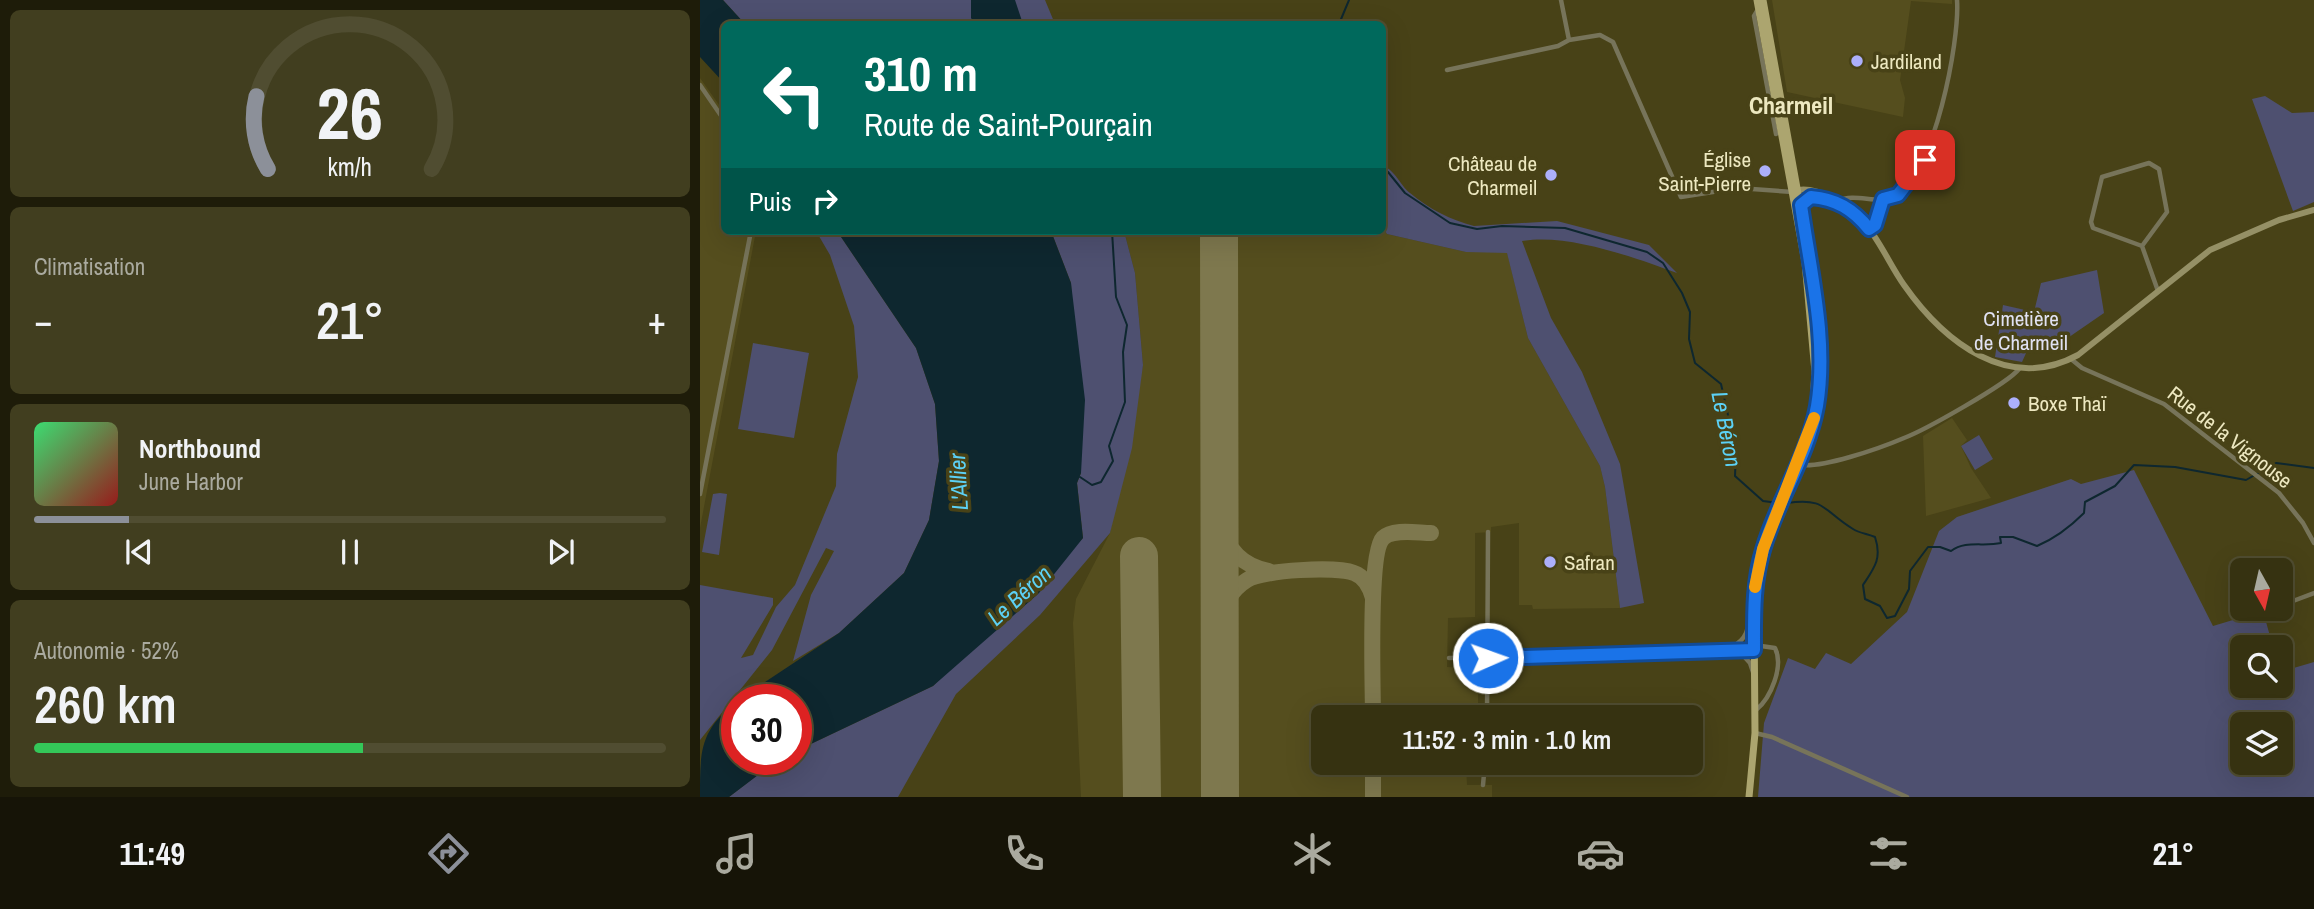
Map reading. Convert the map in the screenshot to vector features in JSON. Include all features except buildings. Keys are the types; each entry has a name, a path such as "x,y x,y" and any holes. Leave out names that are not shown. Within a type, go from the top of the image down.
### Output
{"main road":[{"path":"1757,0 1762,9"},
{"path":"1763,0 1769,65 1784,147 1797,194 1815,356 1813,404 1801,452"},
{"path":"1749,797 1755,733 1755,593 1763,549 1813,425 1820,372 1815,297 1807,239 1769,65"},
{"path":"1797,194 1838,202"},
{"path":"1797,194 1827,196 1852,210 1869,229 1910,293 1951,337 1992,363 2018,369 2042,368 2071,359 2194,261 2223,243 2314,210"}],"street":[{"path":"1561,0 1569,40"},
{"path":"1838,202 1851,197 1883,199 1898,195 1920,170 1932,141 1958,23 1957,0"},
{"path":"1447,70 1558,46 1569,40 1600,35 1613,41 1681,197 1738,188 1797,194 1807,239"},
{"path":"1769,65 1776,134"},
{"path":"700,85 721,116"},
{"path":"2149,163 2159,169 2167,212 2143,246 2100,232 2091,222 2102,177 2149,163"},
{"path":"1869,229 1875,225 1883,199"},
{"path":"700,494 750,235"},
{"path":"2143,246 2158,292"},
{"name":"Rue de la Vignouse","path":"2071,359 2082,368 2152,396 2260,478 2292,507 2314,543"},
{"path":"1796,464 1814,466 1905,438 2001,382 2018,369"},
{"path":"1488,532 1488,705"},
{"path":"1726,649 1743,641 1748,633 1749,605 1755,593"},
{"path":"2293,601 2314,593"},
{"path":"1726,649 1740,652 1754,648"},
{"path":"1449,658 1775,648 1779,656 1778,668 1763,704 1755,710"},
{"path":"1740,652 1750,663 1755,678"},
{"path":"1755,733 1772,737 1907,797"},
{"path":"1483,785 1484,775"}],"shaded area":[{"path":"1772,0 1952,0 1952,4 1911,1 1900,80 1905,98 1903,117 1787,92"},
{"path":"700,78 721,108 721,235 755,235 700,528"},
{"path":"1386,232 1466,252 1507,252 1528,338 1600,466 1620,608 1533,609 1532,605 1519,605 1519,523 1491,527 1491,532 1475,533 1475,617 1448,618 1447,667 1465,668 1466,686 1478,687 1478,705 1311,705 1311,775 1466,775 1467,785 1492,785 1492,797 1081,797 1073,623 1076,599 1110,533 1143,365 1135,273 1125,235 1386,235"},
{"path":"1952,418 1967,440 1961,446 1971,468 1991,498 1926,516 1923,436"}],"green space":[{"path":"723,0 1045,0 1054,21 742,21"},
{"path":"2265,96 2292,113 2314,112 2314,202 2293,211 2252,99"},
{"path":"1386,168 1417,199 1457,221 1474,226 1557,221 1649,245 1677,273 1579,243 1540,239 1522,241 1551,318 1582,372 1620,464 1644,603 1620,608 1600,466 1528,338 1507,253 1466,252 1387,234"},
{"path":"818,235 840,235 916,348 935,404 939,461 929,520 904,573 839,633 793,661 811,595 834,551 826,548 772,650 745,684 721,684 721,714 700,740 700,585 773,598 773,605 741,658 753,655 776,607 795,585 836,486 837,454 858,377 854,326 830,255"},
{"path":"1053,235 1125,235 1135,273 1143,365 1132,448 1110,533 1040,615 956,694 898,797 729,797 758,775 812,775 812,743 933,686 1083,538 1077,483 1081,473 1071,283"},
{"name":"Cimetière de Charmeil","path":"2097,270 2104,313 2059,344 2027,351 2022,362 1995,357 2003,305 2034,312 2041,283"},
{"path":"753,343 809,353 794,438 738,429"},
{"path":"1979,435 1993,459 1975,470 1961,446"},
{"path":"2134,470 2213,626 2230,621 2266,621 2270,635 2230,635 2230,698 2293,698 2293,668 2314,662 2314,797 1758,797 1764,723 1788,658 1815,669 1826,653 1851,664 1907,612 1939,531 1957,517 2071,479 2081,484"},
{"path":"713,494 727,494 719,555 702,552"}],"water":[{"path":"700,0 723,0 742,21 721,21 721,80 700,57"},
{"path":"971,0 1015,0 1022,21 973,21"},
{"name":"L'Allier","path":"840,235 1053,235 1071,283 1085,400 1081,473 1077,483 1083,538 1039,593 933,686 812,743 812,684 762,684 839,633 904,573 929,520 939,461 935,404 916,348"},
{"path":"721,716 721,775 758,775 729,797 700,797 702,753 709,732"}],"waterway":[{"path":"1340,21 1349,0"},
{"name":"Le Béron","path":"1386,171 1405,193 1450,223 1477,229 1502,226 1565,228 1647,252 1663,263 1682,293 1690,312 1689,339 1695,363 1721,384 1736,451 1735,476 1763,501 1778,503"},
{"name":"Le Béron","path":"1080,477 1092,485 1101,482 1113,461 1109,446 1125,402 1123,352 1127,325 1116,297 1112,235"},
{"name":"Le Béron","path":"1787,503 1817,504 1855,530 1875,537 1878,551 1874,567 1863,585 1865,599 1880,606 1887,618 1895,616 1909,589 1910,571 1928,547 1951,551 1969,545 2001,543 2000,537 2013,537 2037,546 2068,527 2084,513 2085,502 2115,486 2134,465 2175,467 2246,480 2276,463 2314,468"}],"taxiway":[{"path":"1220,524 1227,542 1237,555 1251,565 1269,571"},
{"path":"1373,705 1373,594 1378,549 1383,538 1393,533 1431,533"},
{"path":"1220,624 1226,605 1236,589 1247,580 1268,574 1316,570 1354,573 1369,586 1373,598"},
{"path":"1373,775 1373,797"}],"runway":[{"path":"1219,235 1220,797"},
{"path":"1139,556 1142,797"}],"slow traffic":[{"path":"1755,587 1763,549 1809,438 1814,418"}],"place":[{"name":"Jardiland","path":"1857,61"},
{"name":"Église Saint-Pierre","path":"1765,171"},
{"name":"Château de Charmeil","path":"1551,175"},
{"name":"Boxe Thaï","path":"2014,403"},
{"name":"Safran","path":"1550,562"}],"district":[{"name":"Charmeil","path":"1791,105"}],"route":[{"path":"1488,658 1754,650 1758,568 1770,530 1809,438 1819,388 1820,355 1815,297 1801,205 1811,197 1838,202 1852,210 1869,229 1875,225 1883,199 1898,195 1909,185 1925,160"}]}
